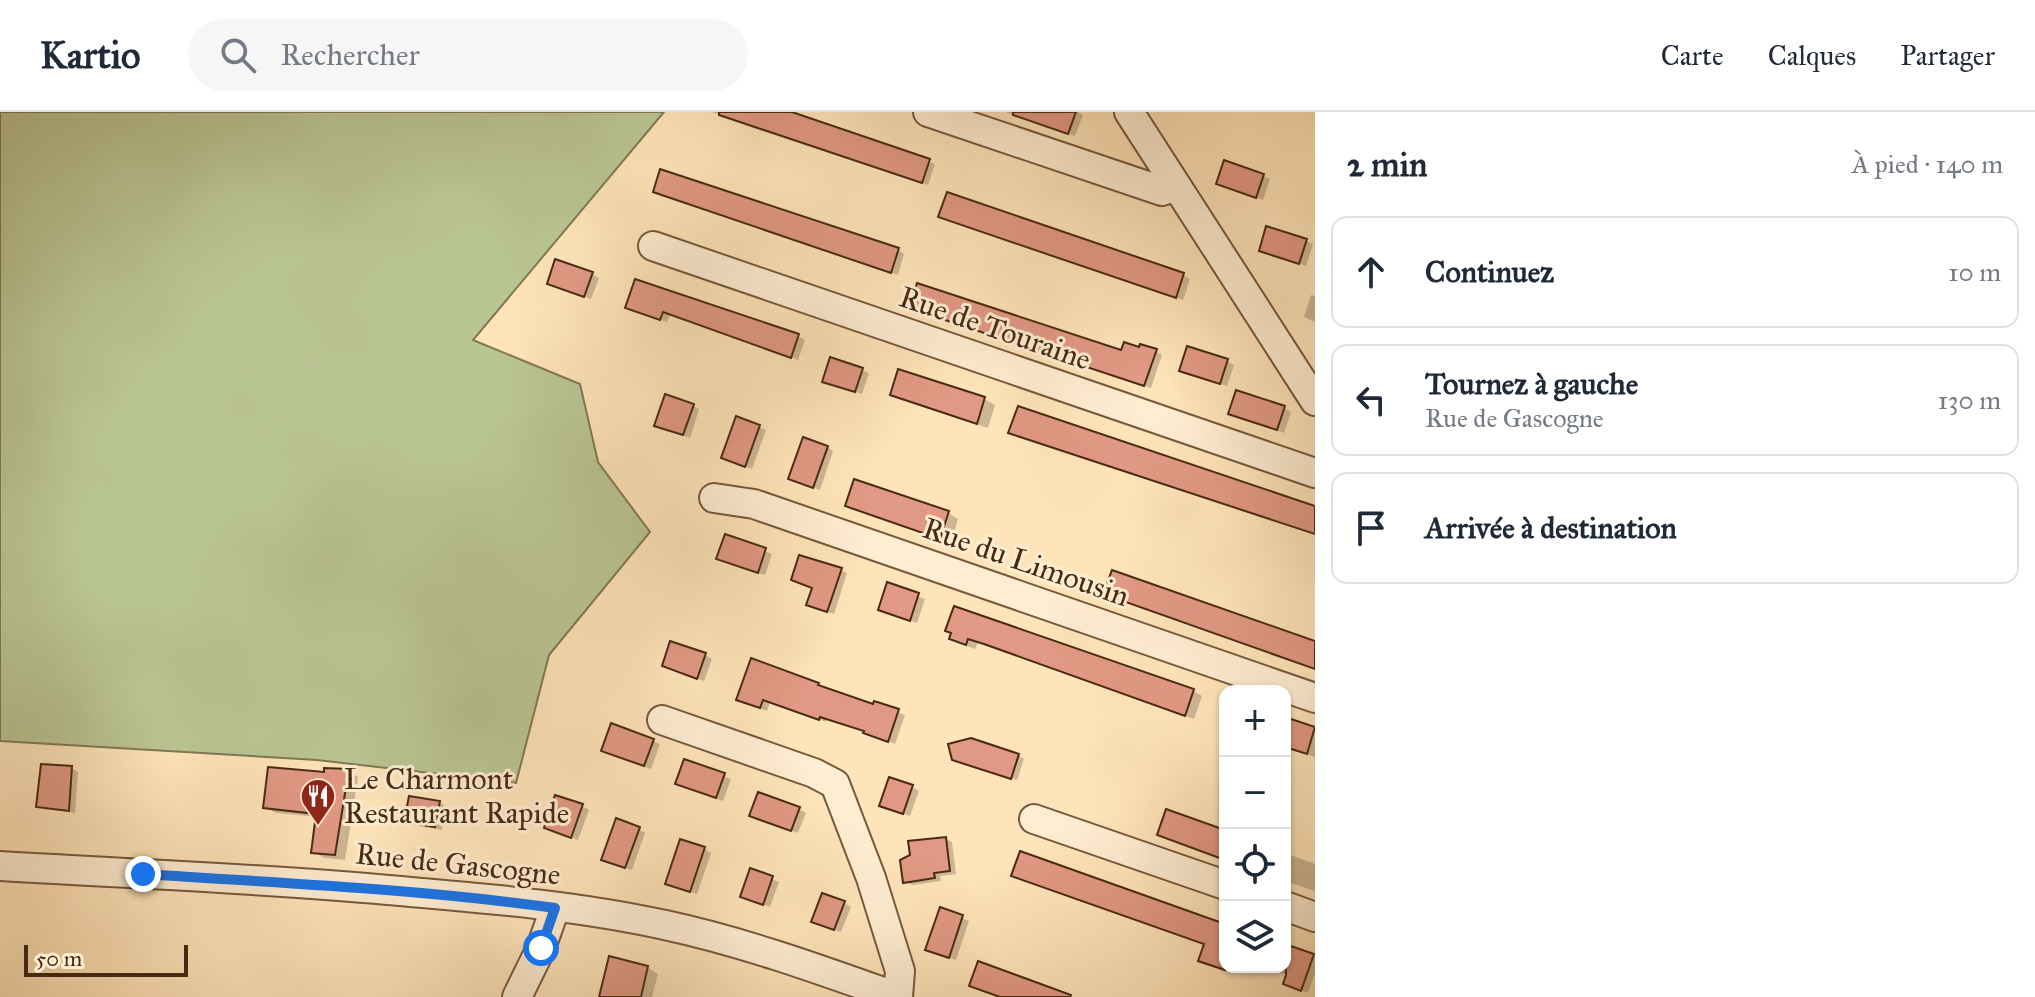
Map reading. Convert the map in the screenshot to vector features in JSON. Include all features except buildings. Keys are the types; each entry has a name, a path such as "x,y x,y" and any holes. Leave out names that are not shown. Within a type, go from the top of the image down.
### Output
{"street":[{"path":"928,112 1162,191 1176,186"},
{"path":"1129,112 1315,400"},
{"name":"Rue de Touraine","path":"653,246 1315,473"},
{"name":"Rue du Limousin","path":"714,498 754,504 1315,698"},
{"path":"662,720 814,773 835,784 871,878 900,971 897,997"},
{"path":"1034,819 1219,883"},
{"name":"Rue de Gascogne","path":"0,866 365,888 483,898 555,908 666,925 777,955 897,997"},
{"path":"517,997 541,948 555,908"},
{"path":"1291,908 1315,917"}],"green space":[{"path":"0,112 664,112 473,340 580,384 598,462 650,532 549,655 516,783 317,760 0,741"}],"place":[{"name":"Le Charmont Restaurant Rapide","path":"318,827"}],"route":[{"path":"143,874 365,888 496,899 555,908 541,948"}]}
